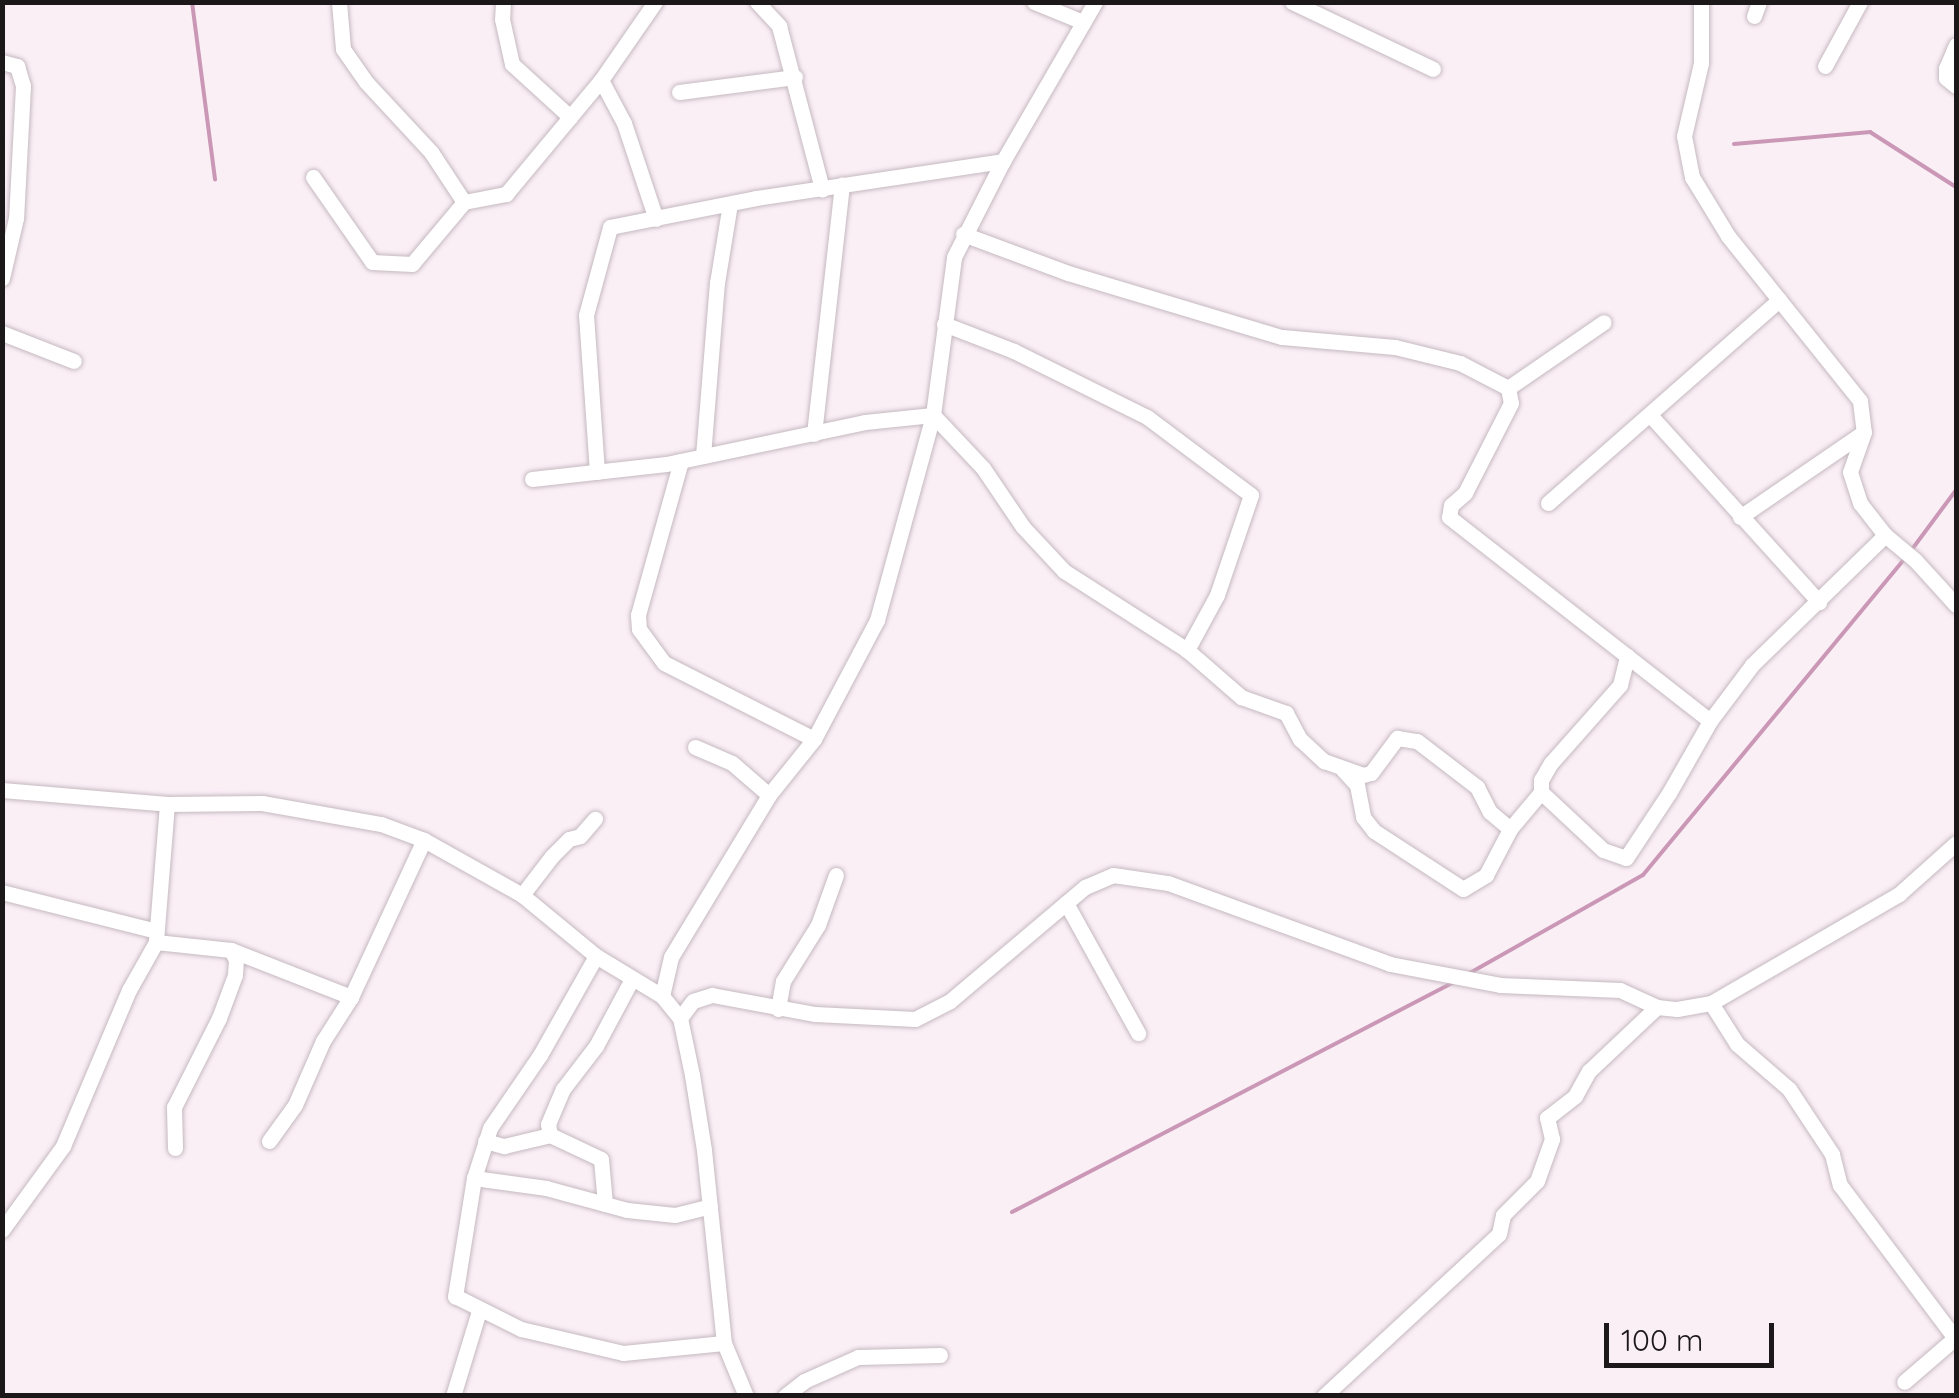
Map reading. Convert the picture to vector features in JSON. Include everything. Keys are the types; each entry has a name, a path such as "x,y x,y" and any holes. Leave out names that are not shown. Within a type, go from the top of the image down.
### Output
{"street":[{"path":"338,2 343,49 366,82 430,152 464,202"},
{"path":"504,2 502,19 512,64 570,117"},
{"path":"313,177 372,262 412,264 464,202 506,194 601,80 655,2"},
{"path":"757,2 779,26 822,190"},
{"path":"1034,2 1083,22"},
{"path":"662,996 671,957 769,796 814,739 877,620 933,414 952,268 963,234 1094,2"},
{"path":"1292,2 1433,69"},
{"path":"1701,2 1701,63 1685,126 1692,177 1728,236 1860,400 1864,432 1850,472 1852,487 1885,535 1915,560 1956,605"},
{"path":"1825,66 1860,2"},
{"path":"1956,45 1946,68 1946,78 1956,86"},
{"path":"2,62 18,66 23,86 16,218 3,273"},
{"path":"679,92 795,78"},
{"path":"601,80 624,123 656,219"},
{"path":"597,472 586,315 610,227 1003,161"},
{"path":"814,434 842,185"},
{"path":"703,456 717,284 730,204"},
{"path":"963,234 1068,273 1282,337 1395,347 1460,363 1508,388"},
{"path":"1548,503 1779,300"},
{"path":"1508,388 1604,322"},
{"path":"944,324 1014,352 1147,417 1251,495 1222,584 1187,650"},
{"path":"2,334 74,361"},
{"path":"1508,388 1511,403 1507,412 1465,493 1450,506 1448,517 1710,720"},
{"path":"532,479 681,461 933,414"},
{"path":"933,414 982,468 1022,527 1064,571 1187,650 1242,697 1286,713 1300,739 1324,762 1344,770 1370,773 1398,738 1417,742 1476,786 1490,812 1510,829"},
{"path":"1651,416 1819,602"},
{"path":"1740,516 1864,432"},
{"path":"681,461 638,615 639,630 664,664 814,739"},
{"path":"1541,792 1604,850 1626,858 1710,720 1752,665 1885,535"},
{"path":"1344,770 1357,785 1362,817 1374,831 1464,889 1486,875 1510,829 1541,792 1541,780 1551,763 1620,685 1627,656"},
{"path":"696,746 732,763 769,796"},
{"path":"2,790 167,804 262,803 382,824 424,840 522,895 596,956 662,996 680,1018 710,1206 724,1342 740,1391 746,1396"},
{"path":"2,1230 63,1146 156,936 167,804"},
{"path":"522,895 552,856 569,839 580,836 595,819"},
{"path":"269,1141 294,1105 350,997 424,840"},
{"path":"680,1018 693,1002 712,995 778,1009 915,1019 950,1002 1066,903 1113,875 1148,876 1390,964 1500,985 1620,990 1656,1007 1677,1009 1712,1003 1899,894 1956,843"},
{"path":"778,1009 782,981 818,926 836,875"},
{"path":"2,892 156,936 231,950 350,997"},
{"path":"1066,903 1138,1033"},
{"path":"176,1148 174,1107 236,975 231,950"},
{"path":"596,956 486,1141 474,1178 454,1296 479,1311 556,1340 623,1353 724,1342"},
{"path":"550,1134 548,1124 563,1089 596,1046 632,979"},
{"path":"1712,1003 1737,1044 1789,1089 1832,1154 1840,1185 1955,1338 1904,1382"},
{"path":"1324,1396 1499,1234 1503,1215 1537,1180 1552,1139 1547,1118 1575,1096 1590,1070 1656,1007"},
{"path":"486,1141 504,1146 550,1134 602,1159 606,1204"},
{"path":"474,1178 675,1214 710,1206"},
{"path":"453,1396 479,1311"},
{"path":"785,1396 804,1381 858,1357 940,1354"}],"waterway":[{"path":"192,2 215,180"},
{"path":"1734,144 1870,132 1956,187"},
{"path":"1910,552 1956,490"},
{"path":"1468,974 1643,875 1904,559"},
{"path":"1012,1212 1456,981"}]}
